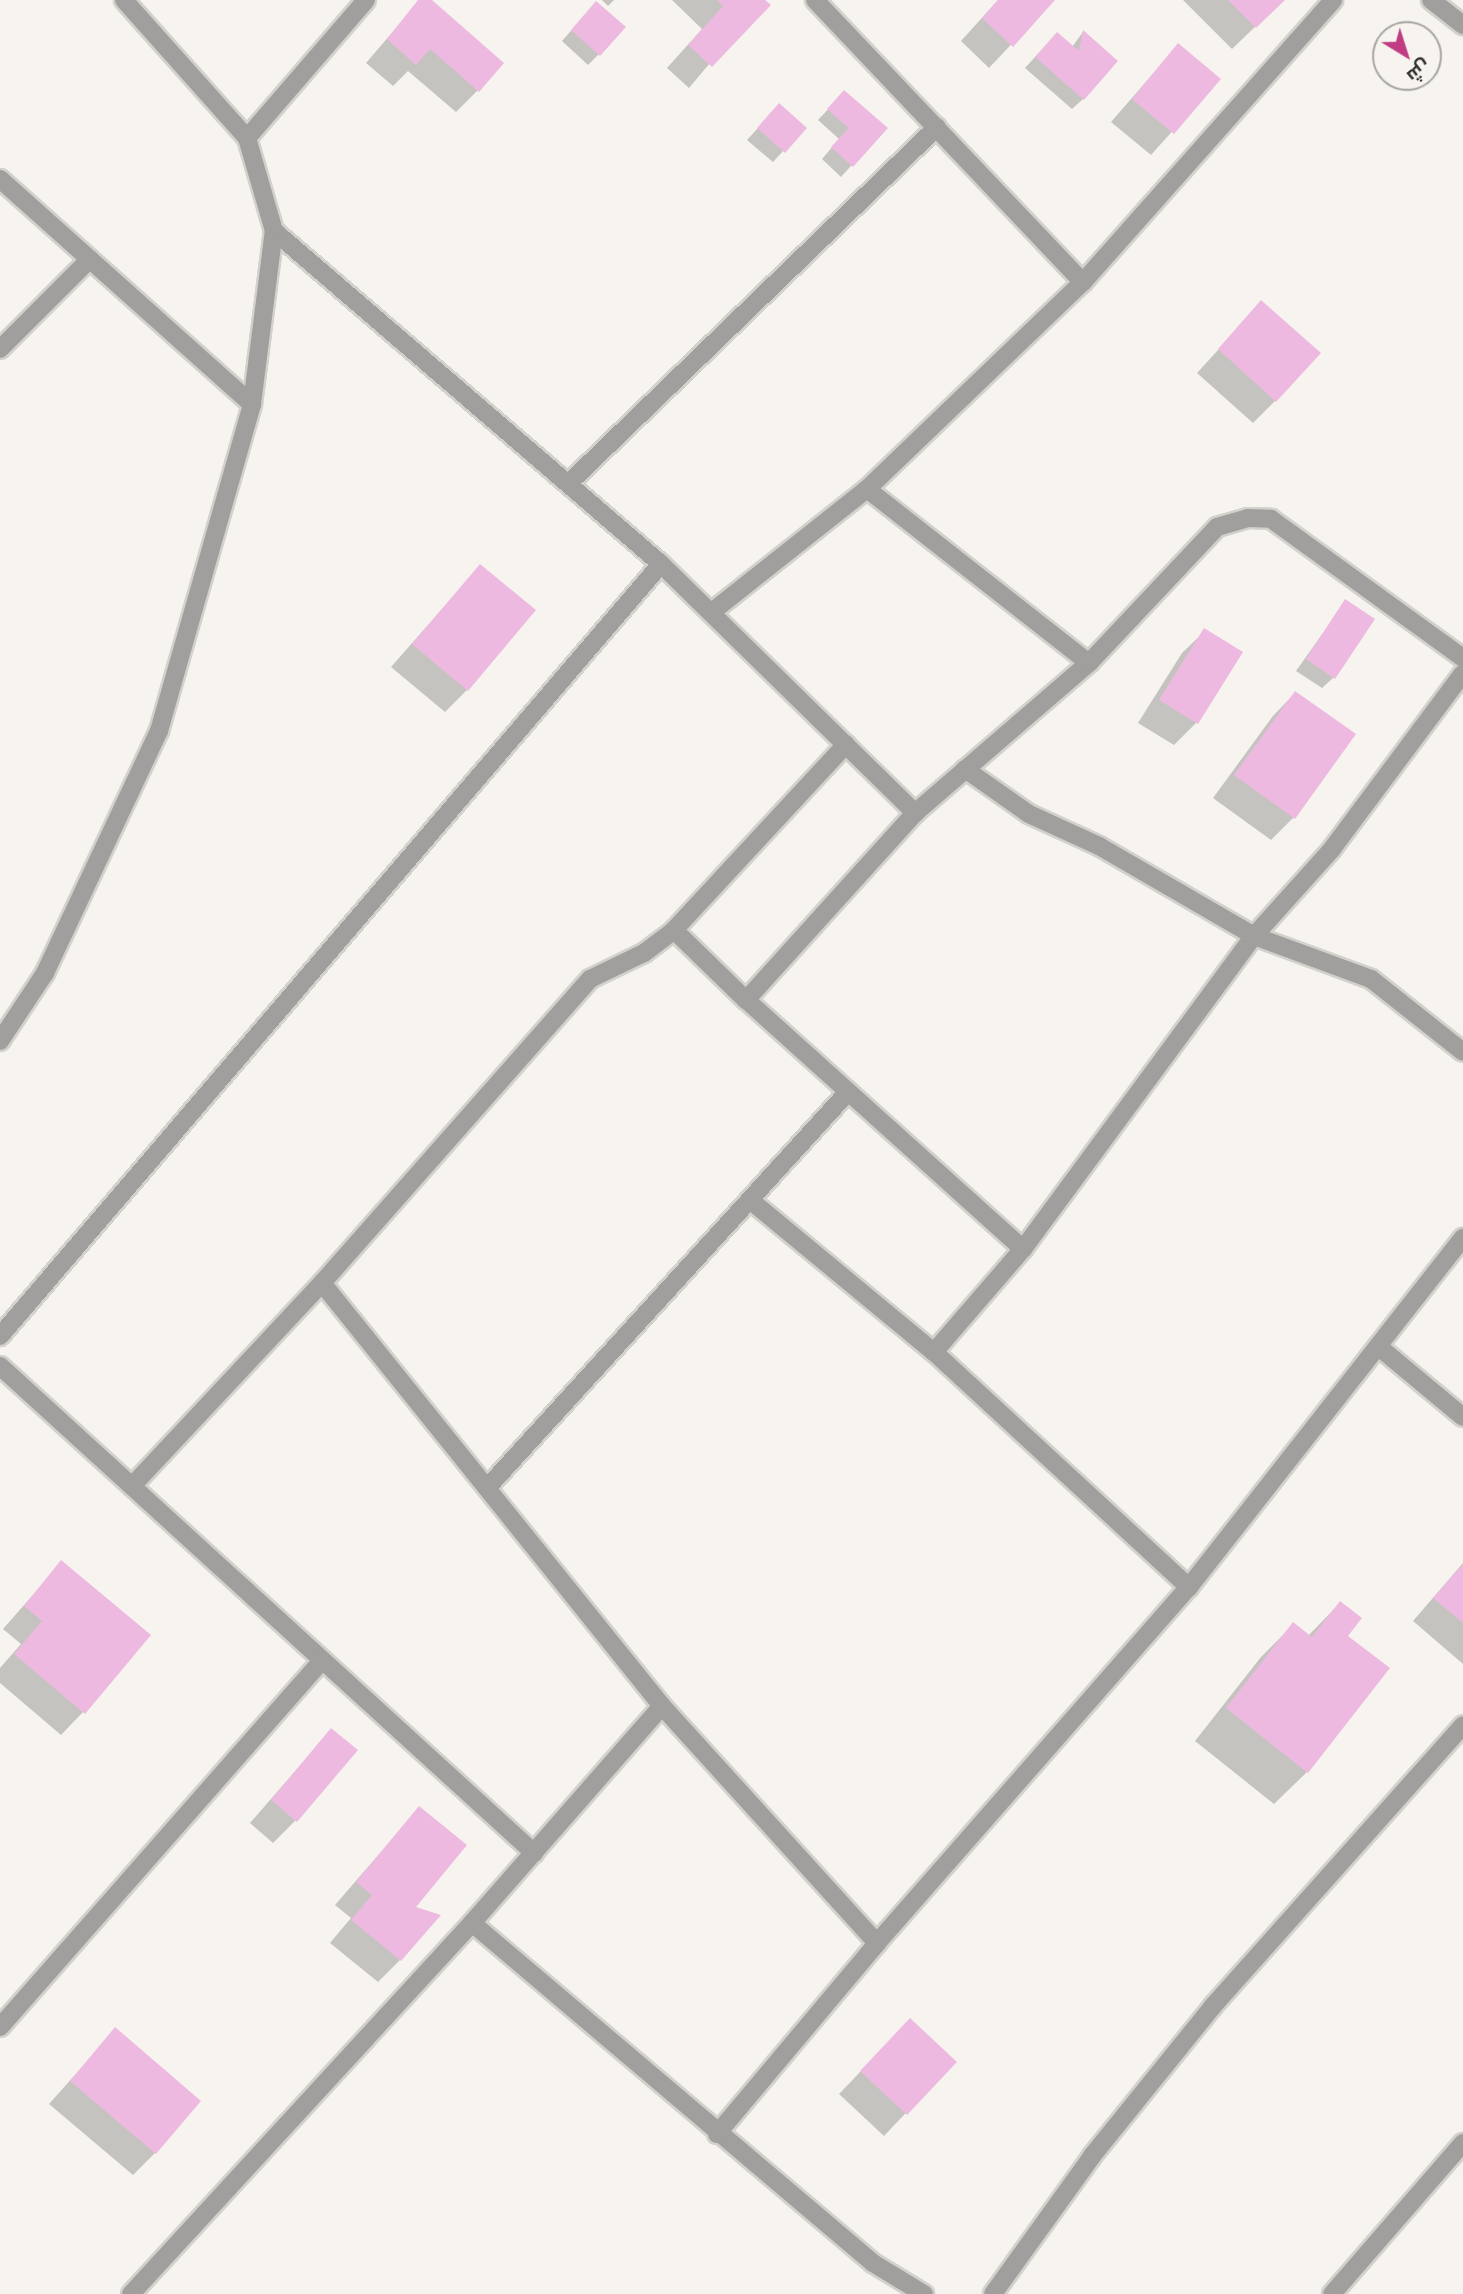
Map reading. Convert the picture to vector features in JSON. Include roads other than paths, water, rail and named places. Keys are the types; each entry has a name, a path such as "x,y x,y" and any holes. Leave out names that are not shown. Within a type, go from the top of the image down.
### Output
{"street":[{"path":"0,1041 45,973 159,731 252,404 274,231 247,138 124,0"},
{"path":"247,138 366,0"},
{"path":"815,0 1083,282"},
{"path":"713,611 867,489 1083,282 1334,0"},
{"path":"1431,0 1463,25"},
{"path":"568,484 937,127"},
{"path":"0,179 252,404"},
{"path":"274,231 713,611 915,813"},
{"path":"0,349 90,259"},
{"path":"867,489 1089,663"},
{"path":"746,1000 915,813 1089,663 1217,527 1248,518 1271,519 1463,658"},
{"path":"0,1336 661,564"},
{"path":"934,1352 1023,1249 1254,936 1332,849 1463,673"},
{"path":"132,1486 322,1283 590,979 644,953 674,930 846,744"},
{"path":"965,769 1029,814 1099,846 1254,936 1371,979 1463,1052"},
{"path":"674,930 847,1093 1023,1249"},
{"path":"487,1488 847,1093"},
{"path":"750,1200 934,1352 1189,1587"},
{"path":"718,2134 877,1942 1189,1587 1463,1238"},
{"path":"322,1283 662,1706 877,1942"},
{"path":"1380,1347 1463,1417"},
{"path":"0,1366 534,1853"},
{"path":"0,2027 322,1661"},
{"path":"131,2294 472,1923 662,1706"},
{"path":"993,2294 1092,2156 1213,2006 1463,1725"},
{"path":"472,1923 873,2263 923,2294"},
{"path":"1332,2294 1463,2143"}]}
